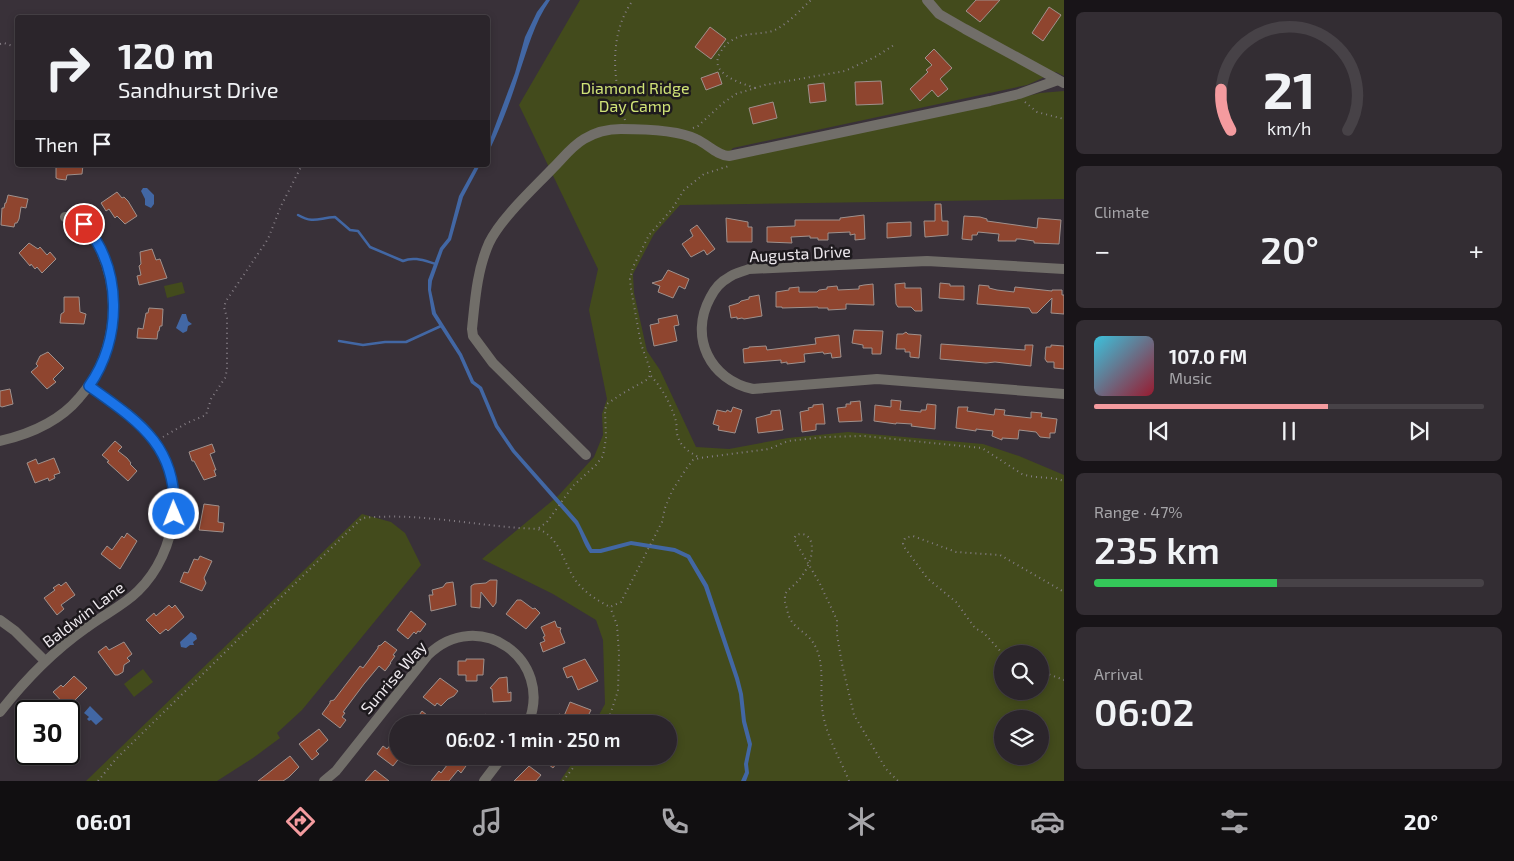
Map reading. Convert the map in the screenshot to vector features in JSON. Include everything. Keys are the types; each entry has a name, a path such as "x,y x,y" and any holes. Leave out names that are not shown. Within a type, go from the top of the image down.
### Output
{"street":[{"path":"927,0 939,14 1061,82"},
{"path":"586,455 493,363 473,336 472,329 478,277 486,251 494,235 534,186 581,141 593,134 627,129 681,134 697,139 724,155 741,154 1020,94 1061,82"},
{"path":"0,440 28,433 51,422 69,409 89,386 104,359 110,338 113,316 112,286 105,259 91,233 80,221 65,217"},
{"name":"Augusta Drive","path":"1064,269 927,261 749,269 735,274 720,284 706,305 702,326 704,346 713,365 734,383 753,389 878,379 1064,394"},
{"name":"Baldwin Lane","path":"0,712 45,661 84,629 138,592 159,564 170,532 174,502 172,481 168,468 155,442 136,420 89,386"},
{"path":"0,620 15,630 45,661"},
{"name":"Sunrise Way","path":"324,781 336,771 428,656 441,645 454,639 466,636 486,637 506,645 522,660 532,680 534,690 532,715"},
{"path":"484,781 496,765"}],"path":[{"path":"627,129 617,87 615,41 619,24 632,0"},
{"path":"755,88 737,82 720,70 718,57 721,51 732,40 776,29 811,0"},
{"path":"0,44 4,43 15,47"},
{"path":"681,134 698,126 736,94 765,85 845,70 877,56 894,45"},
{"path":"1020,94 1029,107 1037,112 1064,119"},
{"path":"538,529 554,513 566,494 603,456 606,438 605,410 607,404 648,379 650,375 642,344 630,279 633,267 649,235 672,209 684,190 704,174 730,166 741,154"},
{"path":"155,442 187,423 206,415 211,399 225,378 227,370 227,318 224,307 226,301 268,239 281,206 301,167"},
{"path":"650,375 661,387 676,423 677,434 681,443 688,452 700,458"},
{"path":"610,607 621,602 662,522 672,491 693,460 700,458 769,449 788,442 825,437 874,436 982,448 1022,474 1064,481"},
{"path":"98,781 116,758 362,518 380,516 420,518 538,529 552,536 576,582 594,598 610,607 617,625 618,691 610,715"},
{"path":"849,781 834,750 822,712 818,653 809,637 792,624 784,598 789,589 802,576 807,564 813,551 810,539 804,534 796,535 794,539 807,564 820,584 837,620 837,635 842,664 854,715 886,769 898,781"},
{"path":"995,645 984,633 975,628 956,602 927,578 905,548 903,540 905,538 913,536 956,552 1000,555 1064,592"},
{"path":"1049,674 1064,680"},
{"path":"563,781 575,765"}],"green space":[{"name":"Diamond Ridge Day Camp","path":"580,0 1064,0 1064,76 1056,72 1027,85 733,148 723,159 987,106 1040,93 1064,91 1064,199 680,205 654,234 633,274 634,293 647,351 660,370 696,447 729,449 788,438 848,432 983,444 1019,456 1064,475 1064,781 560,781 571,765 677,765 677,715 599,715 605,704 603,640 596,620 553,594 482,559 558,496 594,457 603,435 602,414 607,399 589,310 598,269 519,105"},
{"path":"182,282 185,293 167,298 164,286"},
{"path":"362,514 391,522 405,533 421,565 302,710 277,733 280,738 217,781 86,781"},
{"path":"143,669 153,682 134,697 124,684"}],"water":[{"path":"546,0 550,0 536,27 513,93 490,148 490,140 515,73 525,37 537,12"},
{"path":"475,167 479,167 463,197 451,240 443,250 432,281 431,290 436,313 462,354 474,381 482,387 498,425 515,450 578,521 592,549 600,549 631,541 675,548 690,555 708,585 743,694 746,721 752,744 748,764 749,773 746,781 741,781 745,772 744,764 748,745 742,722 739,694 704,587 687,558 674,552 631,545 601,553 590,553 575,524 512,452 495,427 479,389 471,383 459,356 432,314 428,280 440,248 448,238 459,196"},
{"path":"143,188 147,188 154,195 154,204 151,208 145,205 145,199 141,191"},
{"path":"182,314 186,314 188,321 192,324 183,333 176,328"},
{"path":"191,632 196,635 197,639 193,642 194,645 186,648 181,647 180,642"},
{"path":"90,706 103,719 96,725 87,719 89,717 84,713"}],"building":[{"path":"976,0 1000,0 980,22 966,11"},
{"path":"1049,7 1061,15 1043,41 1032,33"},
{"path":"710,27 726,39 711,59 695,47"},
{"path":"934,49 952,68 940,79 948,89 938,97 932,90 920,101 910,89 928,72 926,70 932,65 925,58"},
{"path":"718,72 722,84 706,90 701,78"},
{"path":"881,81 883,104 856,105 855,82"},
{"path":"824,83 826,101 810,103 808,85"},
{"path":"773,102 777,118 753,124 749,108"},
{"path":"56,167 83,167 82,174 67,175 66,180 56,178"},
{"path":"117,192 128,201 137,216 125,224 117,216 115,218 109,209 106,211 101,203"},
{"path":"8,195 28,199 26,208 21,207 19,219 14,227 1,225 2,208 4,208"},
{"path":"935,204 941,204 942,221 948,221 948,235 925,237 924,221 935,221"},
{"path":"864,215 865,239 855,240 855,234 850,235 850,232 828,233 828,240 818,240 818,238 810,238 810,236 791,237 792,243 767,242 767,227 795,226 795,220 840,220 840,218"},
{"path":"964,216 980,217 987,219 987,221 1037,228 1038,218 1061,220 1059,244 1034,243 1034,241 1020,239 1016,239 1016,241 998,241 999,234 978,232 977,235 972,235 972,240 962,239"},
{"path":"726,218 748,222 748,227 752,227 752,242 727,242"},
{"path":"911,222 911,236 887,238 887,223"},
{"path":"697,225 715,249 707,255 704,250 691,257 682,244 693,236 690,230"},
{"path":"29,243 38,249 40,247 47,255 50,252 56,259 42,273 37,267 35,269 31,264 30,266 19,253"},
{"path":"152,249 156,260 160,259 167,278 139,285 137,276 141,275 139,266 141,264 140,252"},
{"path":"668,270 689,279 685,289 679,286 673,298 658,292 660,286 652,283 662,280"},
{"path":"905,283 905,288 921,288 922,311 915,311 911,307 898,307 896,304 895,284"},
{"path":"940,283 950,284 950,286 964,286 964,300 939,298"},
{"path":"873,284 874,305 846,304 846,309 828,310 828,308 818,307 776,307 776,292 789,290 789,288 799,287 799,292 817,292 827,289 827,287 837,286 838,290 859,289 859,286"},
{"path":"979,285 1014,292 1015,287 1052,291 1062,290 1062,295 1064,295 1064,314 1051,313 1052,298 1037,313 1032,313 1029,308 977,304"},
{"path":"759,295 762,316 744,319 731,318 729,306 749,299 749,297"},
{"path":"64,297 79,297 80,312 86,314 84,324 60,323 61,314 64,312"},
{"path":"149,308 163,309 162,326 160,326 158,331 157,339 137,338 138,328 143,329 146,313 148,313"},
{"path":"677,315 679,325 674,326 677,341 654,346 650,325 659,323 658,319"},
{"path":"854,330 883,331 881,354 872,354 872,348 863,348 863,345 852,343"},
{"path":"906,332 908,334 921,335 919,358 910,357 910,352 905,352 905,349 896,349 897,334"},
{"path":"839,335 841,357 832,358 831,353 824,354 823,352 804,354 805,362 787,364 787,362 781,363 781,360 744,363 743,349 749,347 766,346 767,350 816,344 815,338"},
{"path":"941,344 1025,350 1025,345 1033,345 1031,366 940,359"},
{"path":"1051,345 1064,346 1064,369 1054,368 1054,362 1047,362 1045,359 1046,347 1051,347"},
{"path":"48,352 64,368 53,379 56,382 47,389 31,372 38,366 36,364 40,356"},
{"path":"10,389 13,404 0,406 0,391"},
{"path":"891,400 901,401 900,410 921,412 921,410 926,410 927,404 936,405 935,429 911,426 912,424 874,421 875,405 891,407"},
{"path":"860,401 862,421 839,422 837,408 846,407 846,404 851,404 850,402"},
{"path":"823,404 825,424 816,424 816,430 802,432 800,412 809,410 808,408 813,407 813,405"},
{"path":"733,407 742,410 735,433 718,430 719,426 713,424 717,410 731,412"},
{"path":"958,407 968,407 967,411 994,415 995,409 1005,410 1004,415 1031,418 1031,412 1042,413 1041,417 1057,419 1055,433 1050,433 1050,438 1040,437 1036,432 1019,430 1018,439 1002,438 1002,440 992,436 993,431 956,428"},
{"path":"780,410 783,430 758,433 756,418 771,414 771,411"},
{"path":"115,441 122,447 118,451 127,458 137,471 128,481 102,455"},
{"path":"212,444 215,452 210,454 216,470 214,470 216,476 204,480 194,461 192,461 189,452"},
{"path":"54,458 60,473 54,475 55,478 49,481 48,478 35,483 27,463 36,459 38,464"},
{"path":"204,504 219,506 218,522 224,523 223,532 199,530"},
{"path":"127,533 137,541 120,569 101,554 107,546 112,550 122,536 124,538"},
{"path":"200,556 212,561 204,578 206,583 202,591 180,582 184,572 188,573 194,559 198,560"},
{"path":"490,580 497,580 496,603 493,607 481,592 480,608 471,607 471,586 486,583"},
{"path":"66,582 75,595 61,605 64,609 57,615 44,598 55,590 53,588 59,584 61,586"},
{"path":"453,582 456,605 431,611 429,595 433,595 432,590 443,587 446,583"},
{"path":"517,600 521,600 540,613 526,629 506,614"},
{"path":"169,605 172,608 175,605 184,617 168,631 166,629 160,634 146,620 154,613 156,616"},
{"path":"411,611 426,624 420,632 418,631 416,634 414,632 408,639 397,630"},
{"path":"555,621 557,627 561,628 560,631 565,643 543,652 540,643 545,641 543,637 545,636 541,627"},
{"path":"385,641 397,650 393,655 395,656 385,671 379,666 364,684 343,712 345,713 342,717 346,720 340,728 322,714 330,701 334,700 360,666 363,668 378,646"},
{"path":"124,642 132,654 127,658 130,661 124,665 123,672 115,675 98,652 106,646 109,650"},
{"path":"466,659 484,659 483,675 477,675 477,681 466,681 466,675 458,675 458,661 466,661"},
{"path":"585,659 598,681 578,690 572,676 567,678 563,668"},
{"path":"74,676 87,688 75,700 60,700 53,692 61,685 63,687"},
{"path":"507,677 508,693 511,692 511,701 493,702 492,689 490,688 499,678"},
{"path":"440,678 458,691 441,706 437,703 435,706 423,697"},
{"path":"570,702 591,710 588,715 564,715"},
{"path":"319,729 328,740 316,751 319,754 312,760 299,744"},
{"path":"383,746 387,749 389,747 389,763 377,754"},
{"path":"290,756 299,767 289,777 283,781 258,781"},
{"path":"447,765 467,765 461,773 458,770 449,781 431,781 439,771 441,773"},
{"path":"529,766 541,775 536,781 514,781"},
{"path":"375,770 389,781 365,781"}],"waterway":[{"path":"298,215 312,220 335,217 350,230 358,231 370,247 403,261 415,259 436,264"},
{"path":"339,341 363,345 406,342 441,326"}],"route":[{"path":"84,224 95,239 105,259 112,286 113,305 112,328 104,359 89,386 136,420 152,437 163,456 172,481 174,514"}]}
